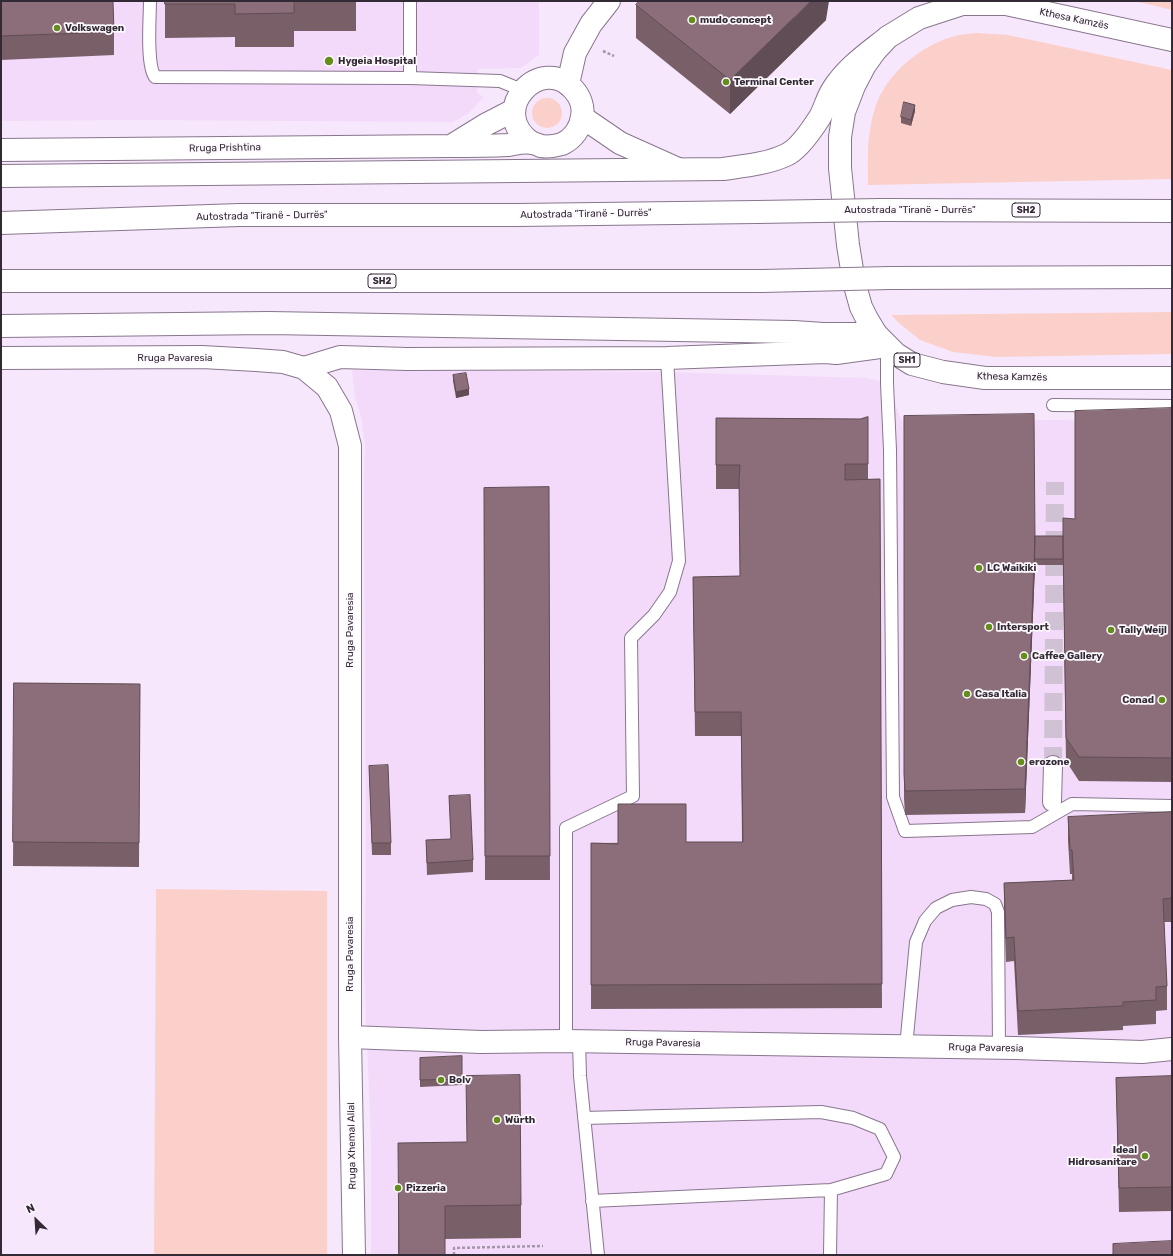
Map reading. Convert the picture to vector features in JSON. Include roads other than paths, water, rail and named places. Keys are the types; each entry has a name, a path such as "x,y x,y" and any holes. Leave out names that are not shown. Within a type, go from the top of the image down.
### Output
{"main road":[{"path":"568,84 575,53 591,24 609,1"},
{"name":"SH1","path":"919,18 935,1"},
{"name":"Kthesa Kamzës","path":"1172,40 1006,4 962,4 919,18 888,37 875,51 865,65 854,86 844,112 840,137 840,168 848,245 854,282 864,313 882,340 896,354 912,364 943,372 985,378 1172,378"},
{"path":"1,176 723,169 739,167 787,155 807,137 820,116 832,90 851,66 888,37"},
{"path":"532,143 522,134 517,126 514,110 517,100 522,90 535,81 542,79 557,79 568,84 580,99 582,117 620,143 678,169"},
{"name":"Rruga Prishtina","path":"449,146 514,110"},
{"name":"Rruga Prishtina","path":"1,150 449,146 532,143 540,146 549,146 566,142 576,133 580,126 582,117"},
{"name":"Autostrada \"Tiranë - Durrës\"","path":"1,223 240,215 517,215 881,210 1172,211"},
{"name":"SH2","path":"1,280 762,281 890,278 1172,277"},
{"path":"1,326 269,323 786,332 882,340"},
{"path":"304,368 340,357 667,358 826,352 836,353 882,340"},
{"name":"Rruga Pavaresia","path":"1,358 202,357 283,362 304,368 327,387 341,411 350,446 350,1037 481,1042 999,1048 1142,1052 1172,1049"},
{"name":"Rruga Xhemal Allal","path":"350,1037 354,1255"}],"street":[{"path":"1052,802 1053,765"}],"lane":[{"path":"150,1 150,59 151,73 155,77 410,78 500,81 522,90"},
{"path":"410,1 410,78"},
{"path":"882,340 887,383 890,465 893,797 905,831 1032,827 1072,804 1172,806"},
{"path":"598,1255 580,1076 572,1042 566,828 633,796 630,638 654,615 670,592 678,561 667,358"},
{"path":"1053,405 1172,406"},
{"path":"906,1047 916,942 926,921 936,908 952,900 972,897 986,899 995,904 998,912 999,1048"},
{"path":"584,1118 821,1112 853,1118 880,1129 894,1157 886,1174 831,1190 592,1201"},
{"path":"830,1255 831,1190"}],"tunnel":[{"path":"1053,765 1055,482"}],"place":[{"name":"mudo concept","path":"692,20"},
{"name":"Volkswagen","path":"57,28"},
{"name":"Hygeia Hospital","path":"329,61"},
{"name":"Terminal Center","path":"726,82"},
{"name":"LC Waikiki","path":"979,568"},
{"name":"Intersport","path":"989,627"},
{"name":"Tally Weijl","path":"1111,630"},
{"name":"Caffee Gallery","path":"1024,656"},
{"name":"Casa Italia","path":"967,694"},
{"name":"Conad","path":"1162,700"},
{"name":"erozone","path":"1021,762"},
{"name":"Bolv","path":"441,1080"},
{"name":"Würth","path":"497,1120"},
{"name":"Ideal Hidrosanitare","path":"1145,1156"},
{"name":"Pizzeria","path":"398,1188"}]}
